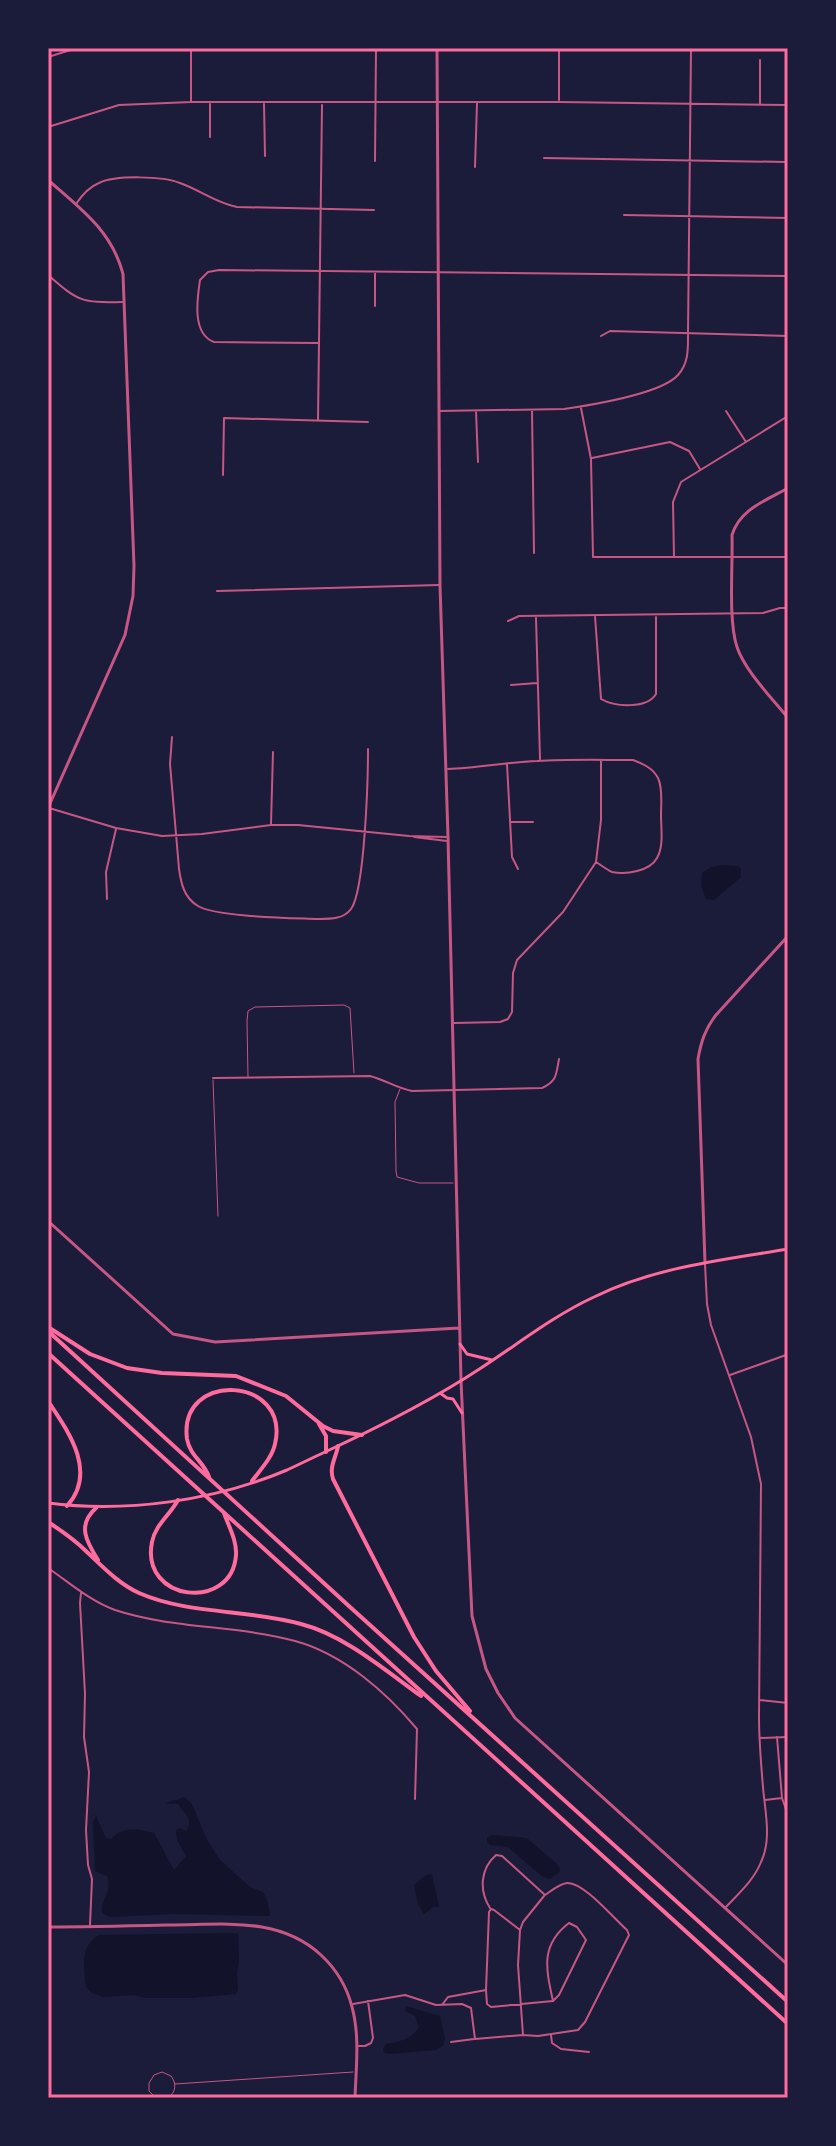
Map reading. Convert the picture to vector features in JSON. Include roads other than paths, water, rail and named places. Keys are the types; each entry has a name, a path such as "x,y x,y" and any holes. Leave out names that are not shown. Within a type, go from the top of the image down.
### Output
{"highway":[{"path":"48,1329 90,1354 127,1368 162,1373 236,1376 286,1396 321,1427 326,1436 326,1452"},
{"path":"48,1329 788,2002"},
{"path":"48,1353 788,2024"},
{"path":"210,1479 207,1470 190,1450 189,1419 202,1400 210,1394 228,1389 249,1392 259,1399 267,1406 276,1426 275,1447 252,1481"},
{"path":"48,1401 72,1437 78,1455 78,1485 74,1498 67,1506"},
{"path":"311,1417 333,1431 362,1435"},
{"path":"338,1446 331,1470 338,1490 414,1637 436,1671 476,1719"},
{"path":"178,1500 153,1537 151,1559 154,1569 167,1586 186,1593 214,1588 222,1583 234,1565 235,1542 224,1511"},
{"path":"96,1508 88,1514 84,1523 89,1544 97,1559 117,1579"},
{"path":"48,1522 138,1593 173,1604 302,1624 330,1635 369,1658 439,1709"}],"main road":[{"path":"48,1503 96,1508 139,1506 244,1484 286,1470 362,1435 440,1393 550,1320 595,1296 650,1275 788,1249"},
{"path":"460,1344 467,1354 492,1360"},
{"path":"440,1393 453,1399 462,1413"}],"street":[{"path":"48,57 77,48"},
{"path":"191,48 191,102"},
{"path":"375,161 376,48"},
{"path":"437,48 440,585 459,1328 472,1616 486,1666 498,1693 515,1718 788,1965"},
{"path":"559,48 559,102"},
{"path":"438,411 581,407 650,391 667,385 680,373 687,360 688,333 691,48"},
{"path":"760,60 760,105"},
{"path":"48,127 119,105 191,102 788,105"},
{"path":"475,167 477,102"},
{"path":"210,103 210,137"},
{"path":"264,103 265,156"},
{"path":"318,420 322,103"},
{"path":"544,158 786,162"},
{"path":"75,205 96,184 119,178 175,181 218,202 237,207 374,210"},
{"path":"48,180 95,221 115,250 123,274 134,566 132,605 125,635 48,808 145,835 176,837 271,825 448,839"},
{"path":"624,215 788,218"},
{"path":"319,343 214,342 205,338 200,331 198,308 199,284 203,276 219,270 788,276"},
{"path":"375,272 375,306"},
{"path":"48,275 74,297 101,303 125,302"},
{"path":"601,336 610,331 788,336"},
{"path":"581,407 591,459 593,557 788,557"},
{"path":"532,409 534,553"},
{"path":"476,410 478,462"},
{"path":"726,411 746,443"},
{"path":"674,557 673,502 681,482 788,416"},
{"path":"223,475 224,418 368,422"},
{"path":"591,459 670,442 689,451 701,470"},
{"path":"788,488 742,514 732,535 733,614 737,647 746,665 788,718"},
{"path":"217,591 440,585"},
{"path":"508,621 519,616 536,615 733,614 788,608"},
{"path":"595,614 601,699 607,703 640,704 651,701 656,694 655,615"},
{"path":"536,615 540,760"},
{"path":"511,685 538,683"},
{"path":"172,737 170,764 182,885 188,897 198,906 217,913 331,919 348,912 355,900 364,831 368,749"},
{"path":"271,825 273,752"},
{"path":"446,769 482,768 540,760 633,760 646,765 658,777 661,793 659,857 652,865 642,869 611,872 596,862"},
{"path":"452,1023 500,1022 508,1019 512,1012 513,973 517,960 563,912 596,862 601,820 601,760"},
{"path":"507,763 512,857 518,869"},
{"path":"510,822 533,822"},
{"path":"107,899 106,872 116,828"},
{"path":"725,1908 751,1880 767,1846 759,1738 761,1484 751,1437 711,1325 707,1304 698,1059 707,1027 716,1014 788,936"},
{"path":"213,1078 354,1075 382,1079 400,1089 412,1091 542,1088 551,1084 559,1059"},
{"path":"48,1221 173,1334 215,1342 459,1328"},
{"path":"729,1376 786,1355"},
{"path":"48,1568 81,1593 115,1609 149,1618 296,1642 345,1663 384,1694 417,1729 415,1799"},
{"path":"81,1593 84,1737 89,1772 86,1830 92,1879 89,1927"},
{"path":"759,1699 788,1703"},
{"path":"777,1737 782,1798 788,1815"},
{"path":"759,1738 788,1737"},
{"path":"764,1800 782,1798"},
{"path":"520,1930 491,1909 483,1895 485,1867 496,1855 502,1856 545,1895"},
{"path":"451,2042 578,2030 585,2022 629,1935 581,1886 569,1883 559,1885 545,1895 523,1922 518,1965 523,2035"},
{"path":"491,1909 486,1990 487,2004 491,2007 553,2001 559,1995 586,1940 577,1927 569,1923 560,1929 548,1946 553,2001"},
{"path":"48,1927 242,1924 277,1929 295,1937 312,1947 331,1965 352,2004 356,2024 355,2098"},
{"path":"442,2005 448,1997 486,1990"},
{"path":"352,2004 405,1995 436,2005 462,2004 471,2008 475,2039"},
{"path":"356,2046 365,2046 373,2038 368,2001"},
{"path":"551,2034 552,2043 561,2049 589,2052"}],"lane":[{"path":"248,1077 248,1011 255,1007 344,1005 350,1008 354,1075"},
{"path":"213,1078 218,1216"},
{"path":"400,1089 395,1102 397,1177 419,1183 456,1183"},
{"path":"175,2084 356,2072"},
{"path":"156,2098 148,2087 150,2078 158,2073 167,2073 175,2084 174,2092 168,2098"}]}
